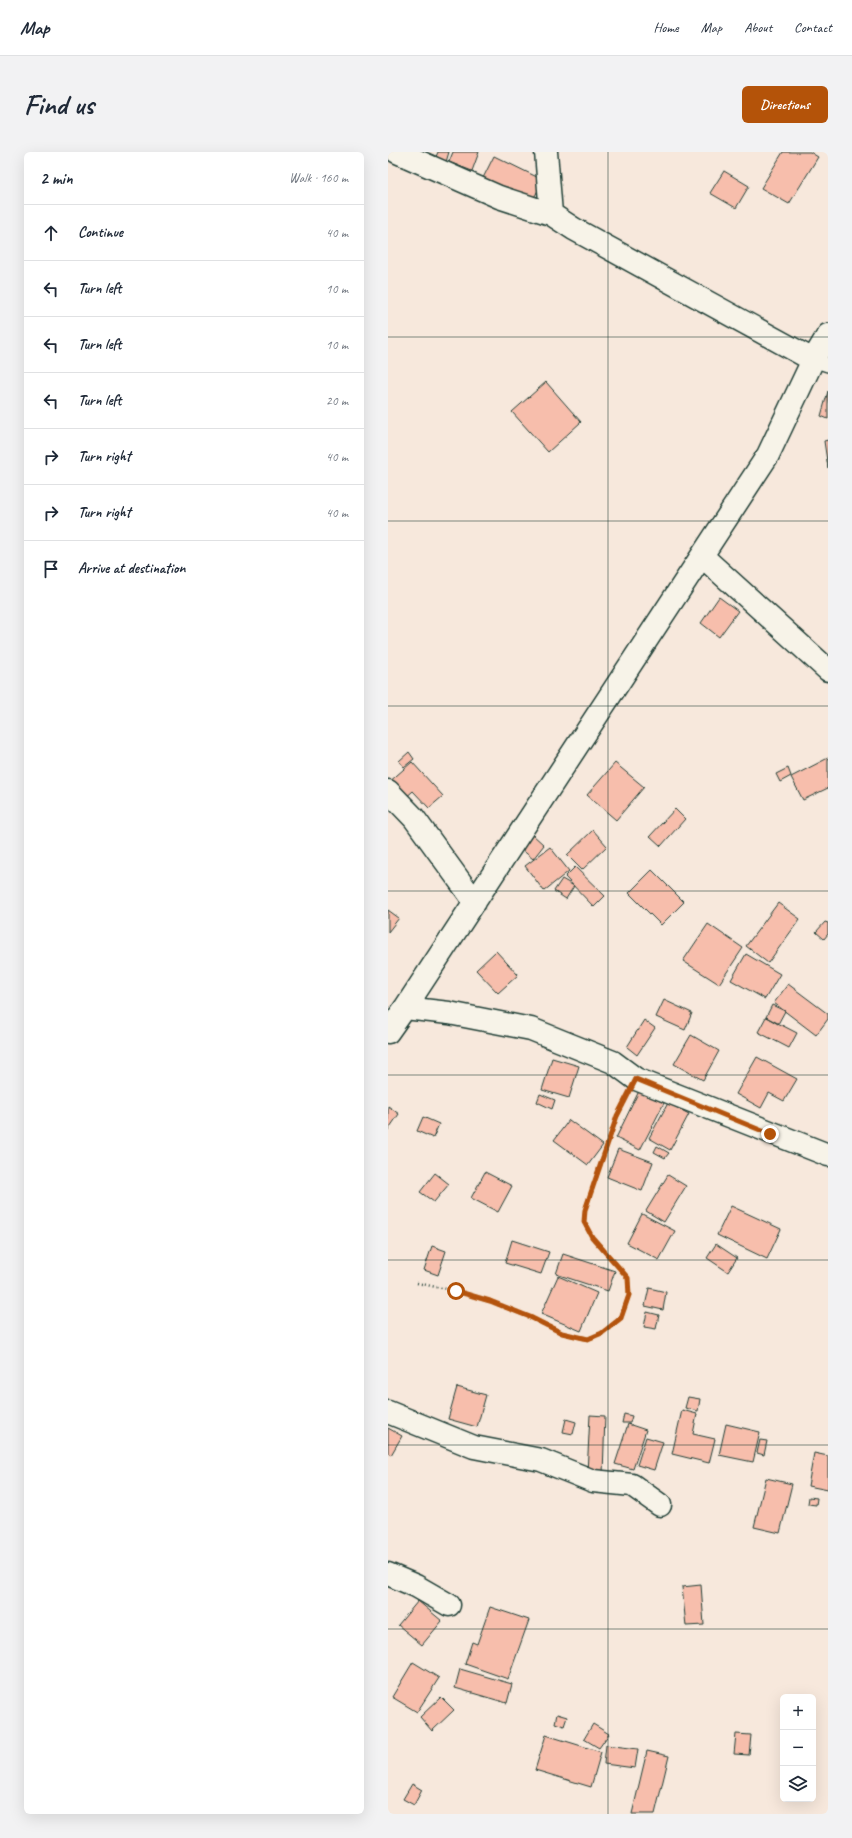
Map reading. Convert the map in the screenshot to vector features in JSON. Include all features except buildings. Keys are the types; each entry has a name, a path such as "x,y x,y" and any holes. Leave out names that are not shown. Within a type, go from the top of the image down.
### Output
{"street":[{"path":"397,152 498,197 551,214 574,230 821,362"},
{"path":"546,152 551,214"},
{"path":"388,1032 768,455 821,362 828,335"},
{"path":"702,556 828,670"},
{"path":"388,791 414,818 475,902"},
{"path":"405,1008 449,1012 531,1029 613,1062 636,1079 828,1156"},
{"path":"388,1412 474,1447 541,1460 593,1481 632,1485 660,1505"},
{"path":"388,1574 416,1586 449,1605"}],"path":[{"path":"416,1283 456,1291 490,1301 530,1317 562,1333 588,1339 602,1333 621,1318 629,1295 628,1278 592,1237 584,1222 585,1210 617,1116 636,1079"}],"route":[{"path":"456,1291 490,1301 530,1317 562,1333 588,1339 602,1333 621,1318 629,1295 628,1278 602,1250 592,1237 584,1222 585,1210 617,1116 636,1079 770,1134"}]}
